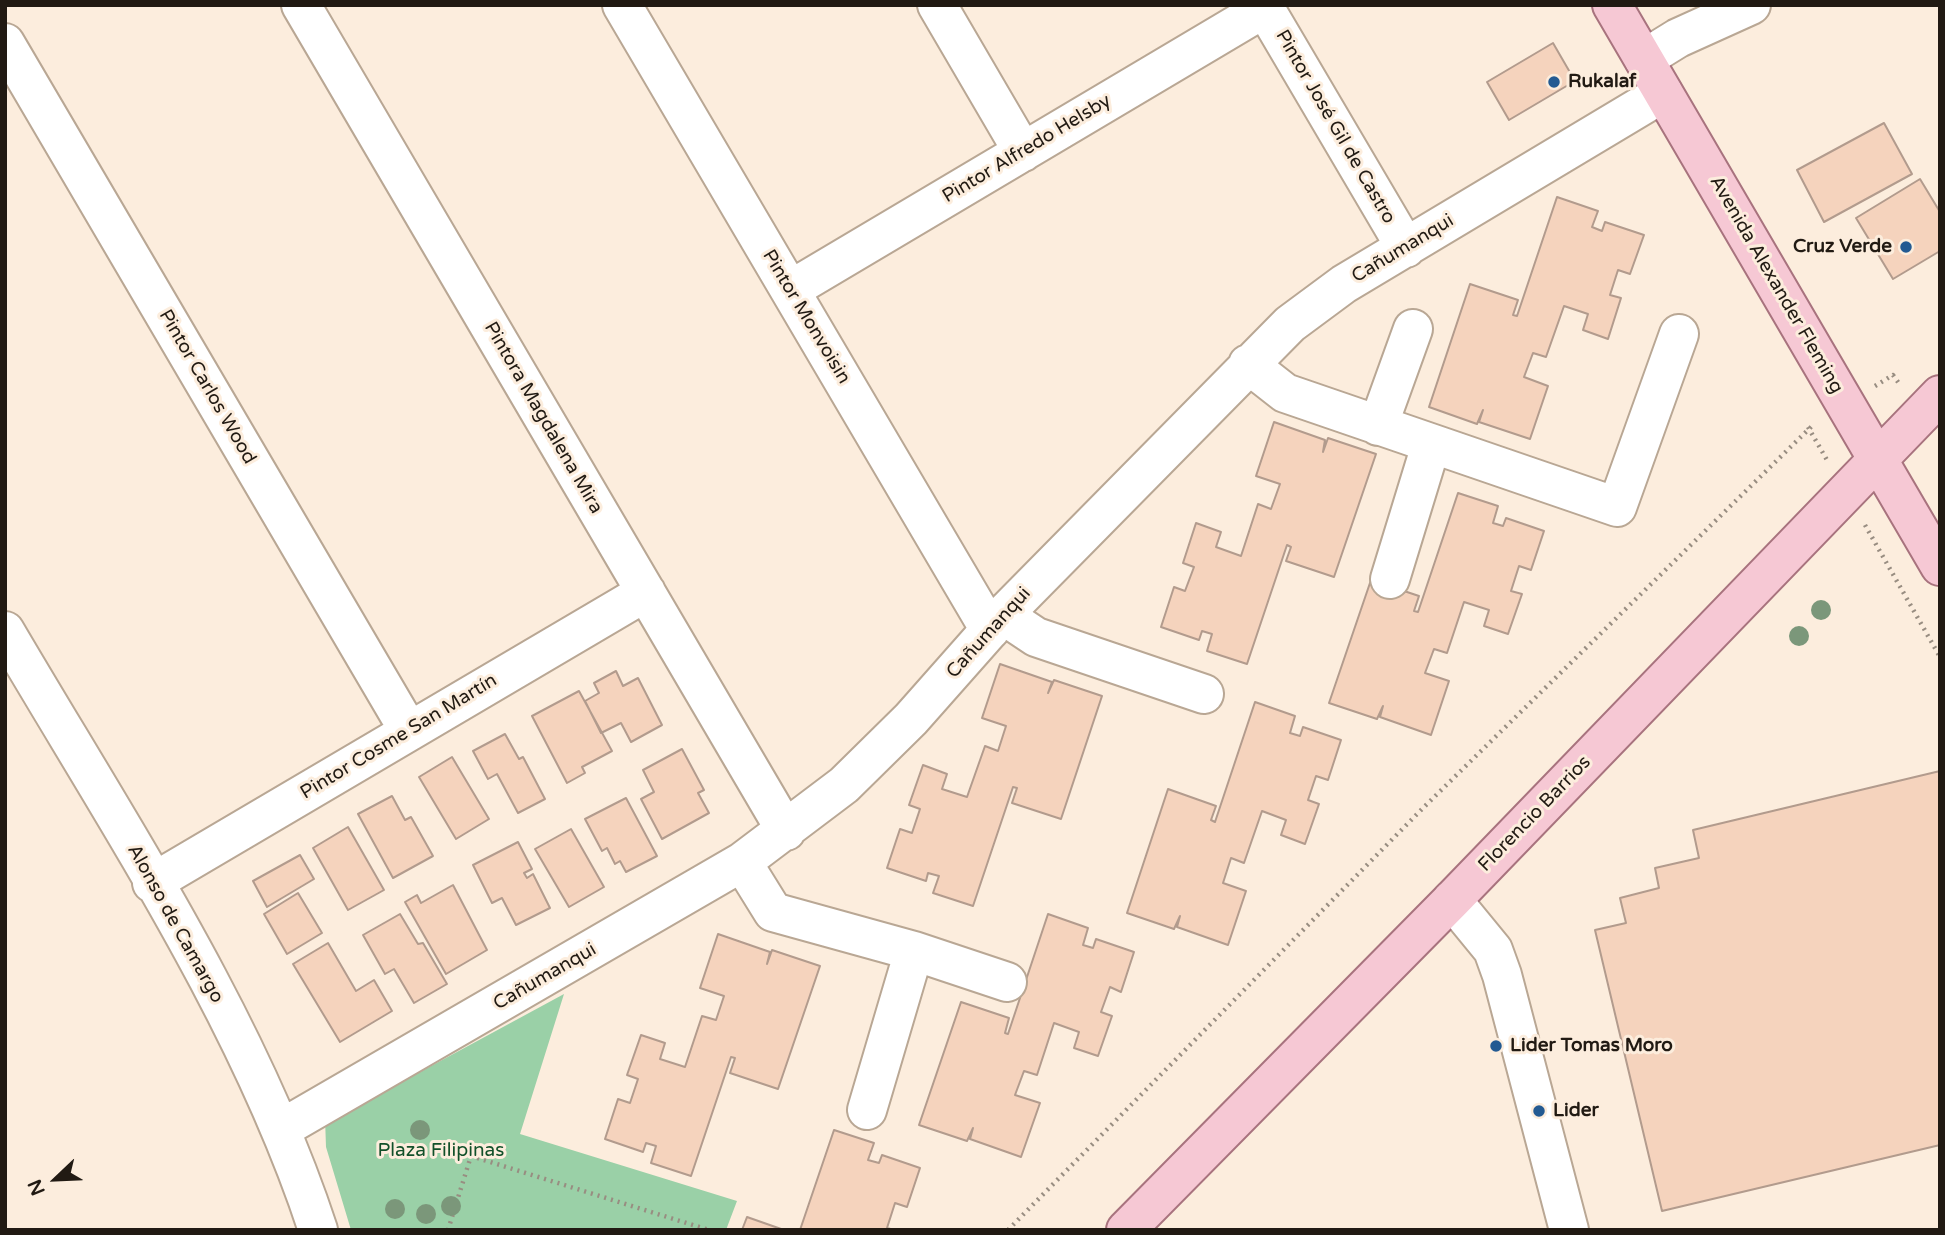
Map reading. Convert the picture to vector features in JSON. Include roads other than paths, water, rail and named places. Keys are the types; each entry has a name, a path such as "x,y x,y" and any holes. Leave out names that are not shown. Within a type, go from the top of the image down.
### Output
{"main road":[{"name":"Avenida Alexander Fleming","path":"1612,5 1940,566"},
{"name":"Florencio Barrios","path":"1126,1230 1452,900 1877,457 1940,395"}],"street":[{"name":"Pintora Magdalena Mira","path":"300,5 786,831"},
{"name":"Pintor Monvoisin","path":"622,5 790,290 997,622"},
{"path":"937,5 1023,152"},
{"path":"1644,59 1678,38 1751,5"},
{"name":"Pintor Alfredo Helsby","path":"790,290 1264,7"},
{"name":"Pintor José Gil de Castro","path":"1264,7 1406,248"},
{"name":"Pintor Carlos Wood","path":"5,43 409,732"},
{"name":"Cañumanqui","path":"282,1129 742,862 786,831 844,785 911,719 997,622 1290,324 1345,284 1663,93"},
{"path":"1378,426 1413,329"},
{"path":"1248,364 1285,393 1617,507 1678,334"},
{"path":"1390,579 1431,445"},
{"name":"Pintor Cosme San Martín","path":"152,883 646,592"},
{"path":"997,622 1204,694"},
{"name":"Alonso de Camargo","path":"5,631 197,961 282,1129 318,1230"},
{"path":"742,862 773,912 914,951 1007,982"},
{"path":"1452,900 1493,950 1503,975 1569,1230"},
{"path":"867,1110 914,951"}],"place":[{"name":"Rukalaf","path":"1554,82"},
{"name":"Cruz Verde","path":"1906,247"},
{"name":"Lider Tomas Moro","path":"1496,1046"},
{"name":"Lider","path":"1539,1111"}],"park label":[{"name":"Plaza Filipinas","path":"441,1151"}]}
